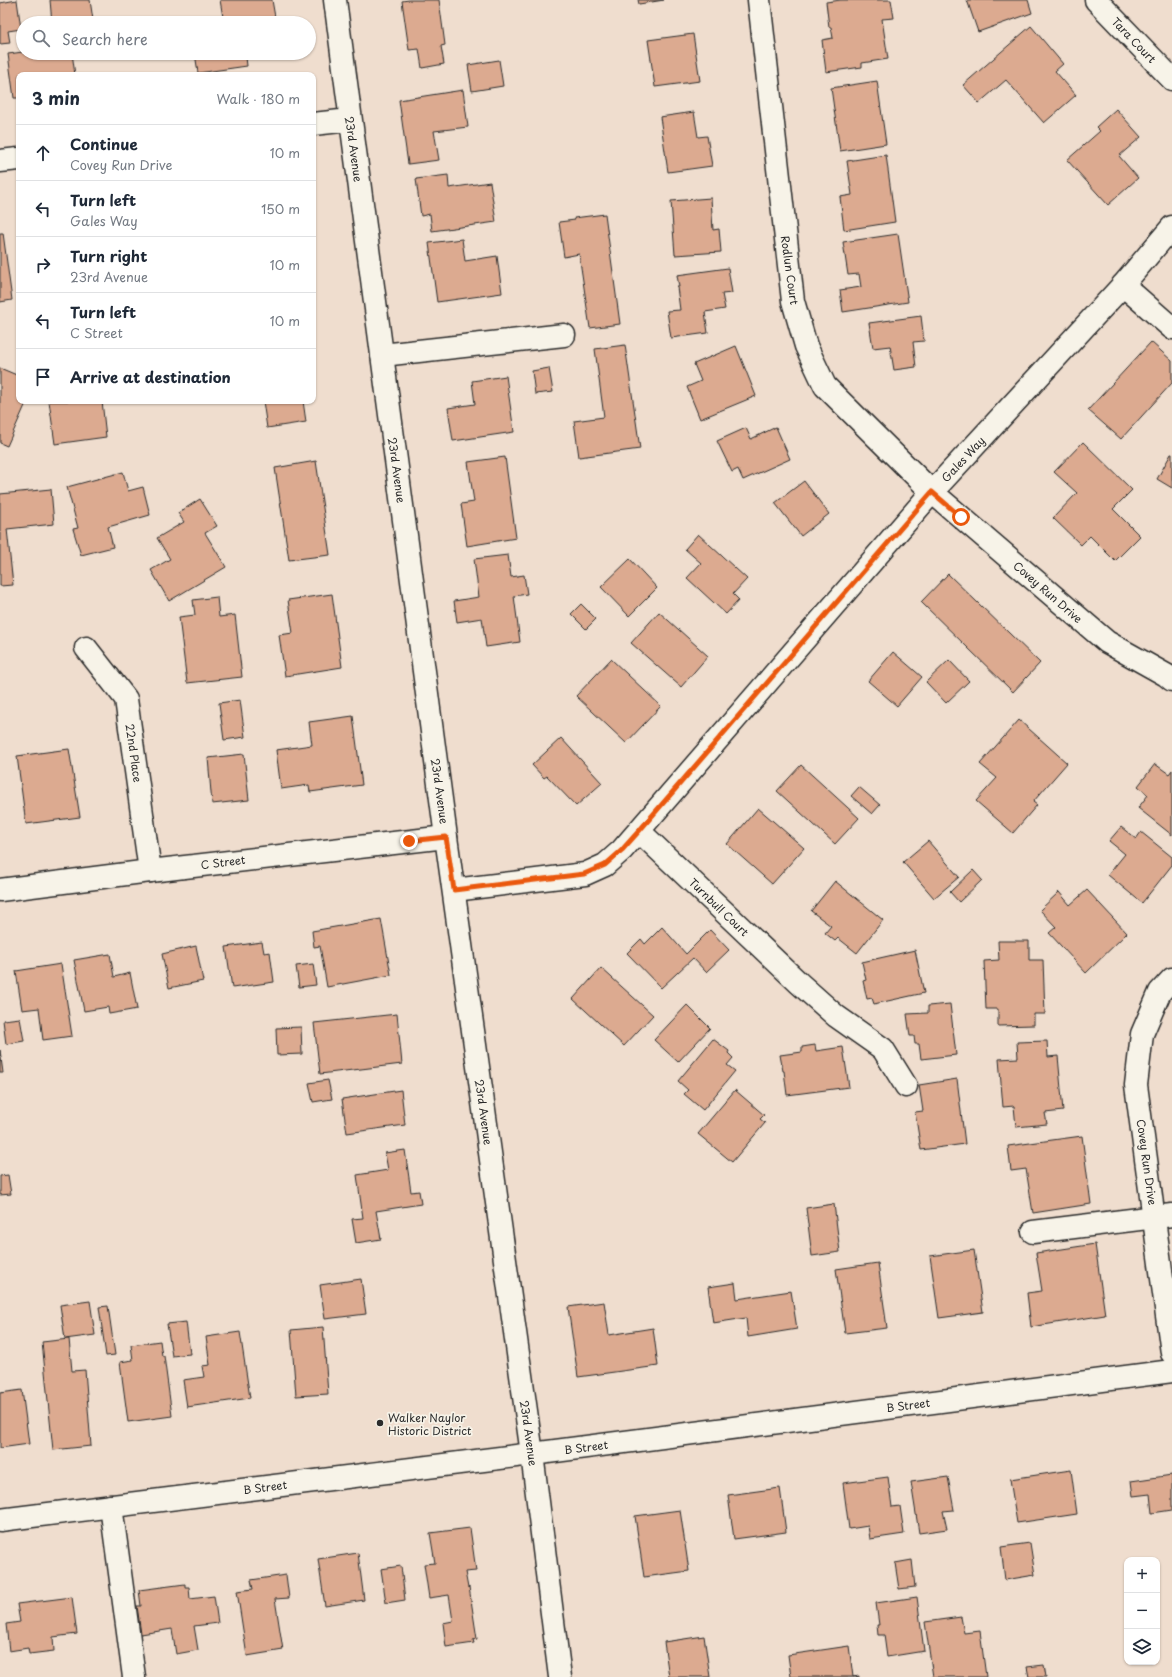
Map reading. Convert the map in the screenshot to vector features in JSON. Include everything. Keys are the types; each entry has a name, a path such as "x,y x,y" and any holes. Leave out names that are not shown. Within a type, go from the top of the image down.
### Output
{"street":[{"name":"23rd Avenue","path":"335,0 446,837 532,1454 560,1677"},
{"name":"Rodlun Court","path":"759,0 793,301 806,346 825,386 932,492"},
{"name":"Tara Court","path":"1096,0 1172,79"},
{"path":"316,124 350,120"},
{"path":"0,161 16,159"},
{"name":"Gales Way","path":"454,890 584,874 605,865 622,850 932,492 1123,285 1172,227"},
{"path":"1123,285 1172,328"},
{"path":"382,355 564,335"},
{"name":"Covey Run Drive","path":"932,492 1107,642 1166,675 1172,680"},
{"name":"22nd Place","path":"86,648 126,699 150,871"},
{"name":"Turnbull Court","path":"639,831 799,983 836,1016 883,1049 906,1086"},
{"name":"C Street","path":"0,890 446,837"},
{"name":"Covey Run Drive","path":"1172,979 1160,992 1142,1034 1136,1085 1163,1216 1172,1353"},
{"path":"1033,1232 1163,1216"},
{"name":"B Street","path":"0,1520 532,1454 1172,1371"},
{"path":"111,1506 134,1677"}],"building":[{"path":"17,0 19,16 16,16 16,30 8,31 10,43 0,44 0,3"},
{"path":"50,0 90,0 92,16 51,16"},
{"path":"220,0 272,0 275,16 223,16"},
{"path":"439,0 445,45 441,46 444,64 422,68 419,49 409,50 402,1"},
{"path":"638,0 664,0 639,4"},
{"path":"841,0 891,0 894,18 882,19 888,59 862,63 862,67 826,72 822,40 833,38 831,27 829,27 826,2"},
{"path":"967,0 1028,0 1032,13 978,32"},
{"path":"1031,26 1063,64 1055,71 1076,95 1044,123 1006,80 979,103 963,85"},
{"path":"693,34 700,81 655,87 648,40"},
{"path":"16,53 16,60 73,60 75,72 16,72 16,98 14,98 8,54"},
{"path":"196,60 246,60 247,66 198,72"},
{"path":"499,60 503,86 472,91 468,65"},
{"path":"877,81 886,144 840,151 831,88"},
{"path":"463,90 468,127 434,131 439,160 408,164 399,100"},
{"path":"1116,109 1141,137 1119,156 1138,178 1108,205 1067,160 1100,131 1096,127"},
{"path":"694,112 698,137 707,136 712,166 668,172 660,117"},
{"path":"886,155 895,222 844,230 840,197 852,195 847,161"},
{"path":"448,175 449,188 490,182 496,222 432,231 430,214 421,216 416,179"},
{"path":"711,198 713,230 719,229 721,252 675,255 671,201"},
{"path":"605,214 620,324 590,328 579,254 564,257 559,222 575,220 574,218"},
{"path":"0,233 3,233 12,300 0,302"},
{"path":"898,234 908,302 843,312 840,290 861,287 859,274 848,275 843,242"},
{"path":"462,239 465,261 497,256 502,293 437,302 429,243"},
{"path":"728,268 732,293 722,294 725,309 705,312 708,333 671,338 667,311 680,310 677,275"},
{"path":"921,316 924,341 913,342 916,367 894,370 890,346 873,348 869,323"},
{"path":"1151,342 1172,361 1172,383 1121,439 1088,410"},
{"path":"625,345 640,449 579,457 574,421 604,417 595,349"},
{"path":"736,346 756,396 700,419 687,387 701,381 694,364"},
{"path":"0,368 16,375 16,404 26,404 7,446 0,443"},
{"path":"549,368 553,392 535,394 532,371"},
{"path":"506,376 514,432 453,441 448,408 475,404 472,381"},
{"path":"49,404 102,404 106,437 55,444"},
{"path":"263,404 303,404 306,422 267,428"},
{"path":"776,427 790,459 743,480 738,469 732,472 717,441 746,428 751,439"},
{"path":"1083,442 1132,490 1113,509 1140,536 1115,561 1090,536 1081,545 1053,518 1077,493 1054,472"},
{"path":"1172,454 1172,488 1157,479"},
{"path":"505,457 516,538 467,546 461,504 474,502 468,462"},
{"path":"316,461 330,555 289,560 275,468"},
{"path":"123,472 128,491 143,487 150,515 108,527 113,547 81,555 73,529 78,528 67,487"},
{"path":"804,481 829,514 801,536 775,503"},
{"path":"51,489 54,524 7,529 13,585 0,586 0,494"},
{"path":"200,499 217,526 205,533 226,567 169,601 151,570 170,559 157,538 184,522 178,513"},
{"path":"698,534 747,579 733,594 739,600 726,614 687,578 701,563 685,549"},
{"path":"508,555 511,577 524,575 527,594 514,596 520,642 486,647 482,618 457,622 454,601 479,597 474,559"},
{"path":"630,559 657,588 629,616 601,587"},
{"path":"948,574 1040,663 1013,692 921,602"},
{"path":"332,594 342,667 285,676 279,635 293,633 288,600"},
{"path":"217,597 219,617 235,615 242,677 187,683 179,617 195,615 193,600"},
{"path":"581,604 596,619 586,629 571,614"},
{"path":"659,612 708,656 681,687 631,643"},
{"path":"893,652 922,677 897,706 868,681"},
{"path":"611,659 661,706 626,743 576,696"},
{"path":"949,660 969,681 946,703 926,682"},
{"path":"240,700 245,737 224,740 219,703"},
{"path":"353,716 362,785 310,792 309,785 281,789 276,750 312,745 309,722"},
{"path":"1019,720 1067,763 1033,802 1037,805 1013,833 976,801 997,778 980,764"},
{"path":"561,738 602,783 576,806 547,776 544,778 532,765"},
{"path":"69,749 80,817 26,824 17,756"},
{"path":"244,754 249,800 212,804 208,758"},
{"path":"1155,764 1169,774 1172,770 1172,835 1138,808 1148,795 1138,786"},
{"path":"801,765 859,818 835,844 777,791"},
{"path":"859,787 880,805 872,814 851,796"},
{"path":"758,808 804,848 772,884 727,844"},
{"path":"1121,827 1136,839 1141,832 1172,857 1172,865 1142,903 1108,875 1125,854 1109,841"},
{"path":"928,841 959,877 934,898 903,862"},
{"path":"973,870 982,880 959,902 950,892"},
{"path":"835,881 883,920 857,953 838,938 835,941 825,933 831,926 811,911"},
{"path":"1087,890 1127,933 1086,973 1049,933 1056,927 1040,910 1059,892 1070,905"},
{"path":"381,919 391,975 327,987 320,946 314,947 312,931"},
{"path":"662,927 686,954 710,930 729,950 706,972 693,958 661,988 627,953 641,939 645,944"},
{"path":"998,941 1029,941 1029,960 1043,960 1045,1014 1034,1014 1034,1025 998,1026 998,1009 986,1009 984,961 999,960"},
{"path":"262,942 264,953 270,952 274,982 232,988 226,947"},
{"path":"196,946 203,981 169,988 162,954"},
{"path":"915,950 924,993 874,1004 872,998 867,999 863,981 866,980 862,962"},
{"path":"110,954 114,977 130,973 137,1009 109,1014 108,1007 84,1011 74,960"},
{"path":"61,964 72,1036 43,1040 39,1008 22,1010 16,971"},
{"path":"313,964 316,985 299,987 296,966"},
{"path":"601,968 653,1015 624,1046 573,999"},
{"path":"950,1004 956,1055 921,1059 919,1044 915,1044 914,1036 910,1036 907,1014 928,1013 928,1006"},
{"path":"687,1005 710,1028 678,1062 654,1040"},
{"path":"397,1014 402,1064 320,1074 314,1023"},
{"path":"20,1018 24,1041 6,1044 3,1020"},
{"path":"301,1027 302,1054 277,1055 276,1028"},
{"path":"713,1039 729,1051 728,1053 733,1058 727,1065 735,1071 703,1110 684,1094 688,1090 678,1081"},
{"path":"1047,1041 1048,1057 1058,1056 1063,1111 1045,1113 1047,1124 1016,1127 1014,1106 1003,1107 999,1059 1018,1058 1017,1042"},
{"path":"815,1045 816,1051 843,1047 849,1087 787,1095 780,1055 802,1052 802,1047"},
{"path":"0,1050 3,1073 0,1073"},
{"path":"957,1079 965,1144 921,1150 915,1112 923,1111 919,1085"},
{"path":"328,1080 332,1099 313,1102 309,1083"},
{"path":"401,1090 405,1125 347,1133 342,1099"},
{"path":"735,1090 764,1115 760,1119 765,1123 732,1162 698,1134"},
{"path":"1082,1136 1091,1204 1033,1213 1026,1169 1011,1171 1008,1146"},
{"path":"405,1150 411,1192 419,1191 421,1204 376,1211 381,1239 356,1243 352,1219 363,1218 357,1175 388,1170 385,1153"},
{"path":"8,1175 11,1194 0,1195 0,1176"},
{"path":"834,1204 840,1252 812,1256 806,1208"},
{"path":"1095,1244 1105,1315 1031,1327 1027,1293 1042,1291 1036,1253"},
{"path":"974,1250 983,1312 939,1318 930,1256"},
{"path":"878,1263 887,1328 845,1333 836,1269"},
{"path":"361,1279 366,1314 325,1319 320,1285"},
{"path":"735,1283 737,1299 791,1291 797,1329 748,1337 746,1318 713,1323 708,1287"},
{"path":"90,1301 95,1335 65,1339 60,1305"},
{"path":"604,1302 609,1335 653,1328 658,1366 578,1377 568,1307"},
{"path":"108,1306 115,1355 106,1356 99,1307"},
{"path":"186,1322 190,1354 172,1356 167,1324"},
{"path":"323,1327 328,1394 296,1396 291,1330"},
{"path":"240,1332 250,1398 187,1407 183,1380 204,1377 202,1366 210,1365 206,1337"},
{"path":"69,1339 72,1371 85,1370 91,1446 53,1450 42,1342"},
{"path":"160,1341 162,1356 164,1356 172,1416 128,1422 120,1362 133,1360 131,1345"},
{"path":"22,1390 29,1444 0,1448 0,1393"},
{"path":"1071,1470 1077,1514 1017,1523 1010,1479"},
{"path":"1172,1475 1172,1510 1152,1513 1150,1494 1133,1496 1131,1481"},
{"path":"888,1477 892,1507 900,1506 904,1534 870,1539 868,1526 849,1529 843,1483"},
{"path":"948,1477 954,1510 943,1511 947,1529 919,1533 911,1482"},
{"path":"780,1488 786,1532 734,1539 728,1495"},
{"path":"680,1510 689,1571 644,1577 635,1516"},
{"path":"470,1528 476,1571 465,1572 468,1588 469,1587 477,1639 473,1640 474,1643 446,1647 443,1623 453,1621 449,1595 429,1598 424,1564 435,1563 430,1533"},
{"path":"1030,1543 1035,1575 1005,1580 1001,1547"},
{"path":"358,1553 364,1600 325,1606 318,1559"},
{"path":"912,1560 915,1587 899,1589 895,1563"},
{"path":"401,1566 405,1600 386,1603 381,1569"},
{"path":"286,1575 289,1598 275,1599 283,1650 247,1656 237,1591 253,1589 251,1580"},
{"path":"185,1584 185,1587 189,1587 190,1599 214,1596 218,1623 194,1626 198,1650 176,1654 172,1629 141,1634 137,1606 141,1606 139,1590"},
{"path":"72,1597 77,1634 53,1637 54,1651 29,1654 28,1648 9,1651 6,1624 20,1622 17,1604"},
{"path":"917,1597 924,1651 887,1657 884,1635 878,1635 877,1625 879,1625 876,1603"},
{"path":"961,1617 964,1633 980,1631 986,1677 933,1677 925,1622"},
{"path":"704,1636 710,1677 669,1677 664,1642"},
{"path":"849,1646 853,1677 791,1677 788,1655"},
{"path":"1044,1665 1046,1677 1029,1677 1027,1667"}],"place":[{"name":"Walker Naylor Historic District","path":"380,1423"}],"route":[{"path":"409,841 446,837 454,890 584,874 605,865 622,850 639,831 932,492 961,517"}]}
